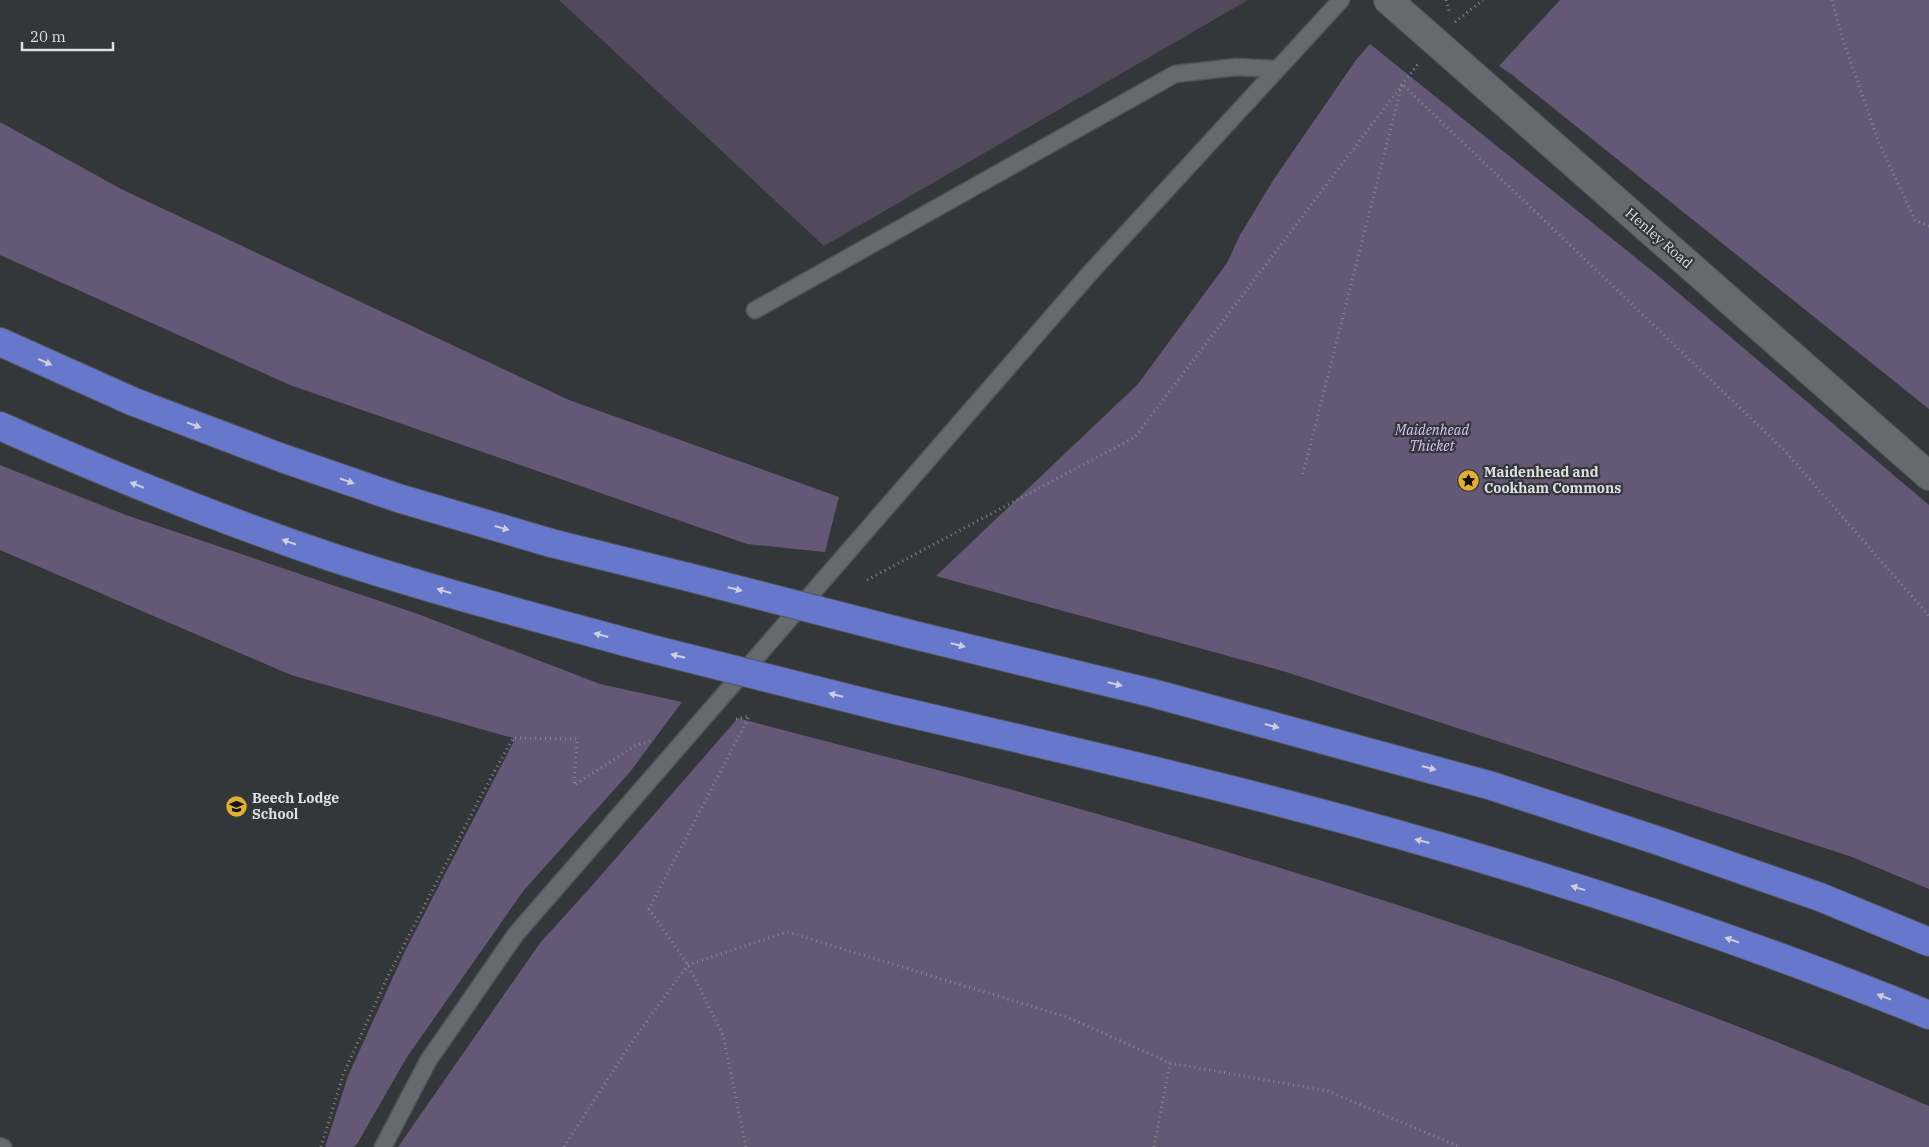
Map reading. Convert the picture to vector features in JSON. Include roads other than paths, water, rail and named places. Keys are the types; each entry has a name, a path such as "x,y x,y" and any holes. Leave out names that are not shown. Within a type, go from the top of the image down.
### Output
{"highway":[{"path":"0,342 134,402 282,458 398,498 551,542 910,634 1152,693 1492,786 1820,897 1929,942"},
{"path":"0,426 69,457 194,508 322,554 507,609 648,648 883,707 1266,798 1433,844 1608,897 1773,954 1929,1015"}],"street":[{"name":"Henley Road","path":"1388,0 1444,33 1929,476"}],"lane":[{"path":"383,1147 428,1061 516,934 699,726 1090,274 1341,0"},
{"path":"755,310 1175,74 1236,67 1277,69"}],"place":[{"name":"Maidenhead and Cookham Commons","path":"1468,480"},
{"name":"Beech Lodge School","path":"236,806"}],"park label":[{"name":"Maidenhead Thicket","path":"1432,438"}]}
